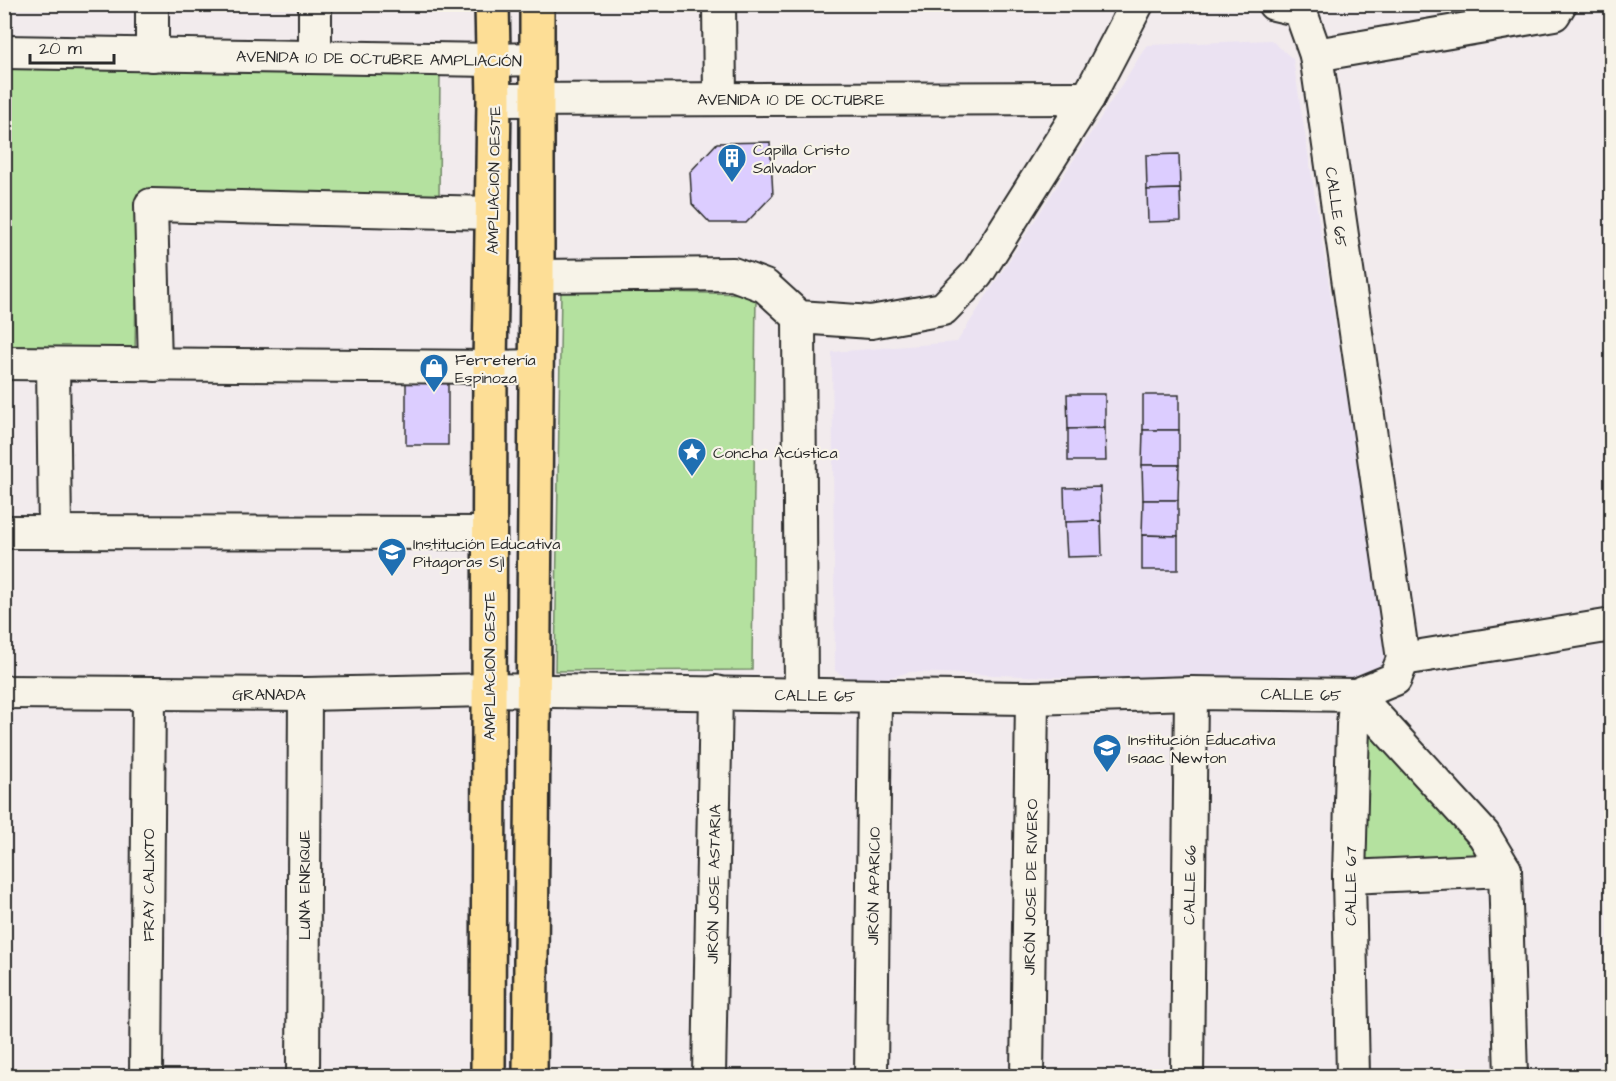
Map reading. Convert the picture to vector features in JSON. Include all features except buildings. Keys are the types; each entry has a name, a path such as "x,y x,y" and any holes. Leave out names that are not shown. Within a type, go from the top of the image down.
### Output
{"main road":[{"name":"AMPLIACION OESTE","path":"488,1077 490,368 494,100 492,4"},
{"path":"531,1077 537,4"}],"street":[{"path":"152,4 152,54"},
{"path":"315,4 315,57"},
{"path":"719,4 720,99"},
{"path":"537,276 733,274 765,286 799,317 871,322 943,309 977,274 1088,98 1137,4"},
{"name":"CALLE 65","path":"533,691 1032,698 1191,693 1356,695 1395,679 1403,659 1316,55 1300,10 1274,4"},
{"path":"1316,55 1554,14 1560,4"},
{"name":"AVENIDA 10 DE OCTUBRE AMPLIACIÓN","path":"4,52 537,59"},
{"name":"AVENIDA 10 DE OCTUBRE","path":"494,100 1088,98"},
{"path":"154,365 151,205 492,213"},
{"path":"799,317 801,696"},
{"path":"4,363 490,368 536,366"},
{"path":"52,364 55,532"},
{"path":"4,532 490,533"},
{"path":"1403,659 1611,625"},
{"name":"GRANADA","path":"4,692 305,694 533,691"},
{"name":"JIRÓN JOSE ASTARIA","path":"709,1077 716,692"},
{"name":"FRAY CALIXTO","path":"146,1077 149,693"},
{"name":"CALLE 66","path":"1187,1077 1191,693"},
{"name":"LUNA ENRIQUE","path":"303,1077 305,694"},
{"path":"1356,695 1484,835 1505,870 1510,1077"},
{"name":"CALLE 67","path":"1353,1077 1349,877 1353,725 1356,695"},
{"name":"JIRÓN APARICIO","path":"871,1077 875,696"},
{"name":"JIRÓN JOSE DE RIVERO","path":"1027,1077 1032,698"},
{"path":"1349,877 1505,870"}],"shaded area":[{"path":"1271,40 1293,59 1390,666 1364,688 910,672 862,685 835,671 832,352 957,342 1147,45"}],"green space":[{"path":"5,63 440,71 439,200 137,194 135,359 5,357"},
{"path":"561,290 756,294 752,670 555,671"},
{"path":"1370,730 1473,849 1477,859 1357,869 1360,734"}],"place":[{"name":"Capilla Cristo Salvador","path":"732,184"},
{"name":"Ferretería Espinoza","path":"434,394"},
{"name":"Concha Acústica","path":"692,478"},
{"name":"Institución Educativa Pitagoras Sjl","path":"392,578"},
{"name":"Institución Educativa Isaac Newton","path":"1107,774"}]}
